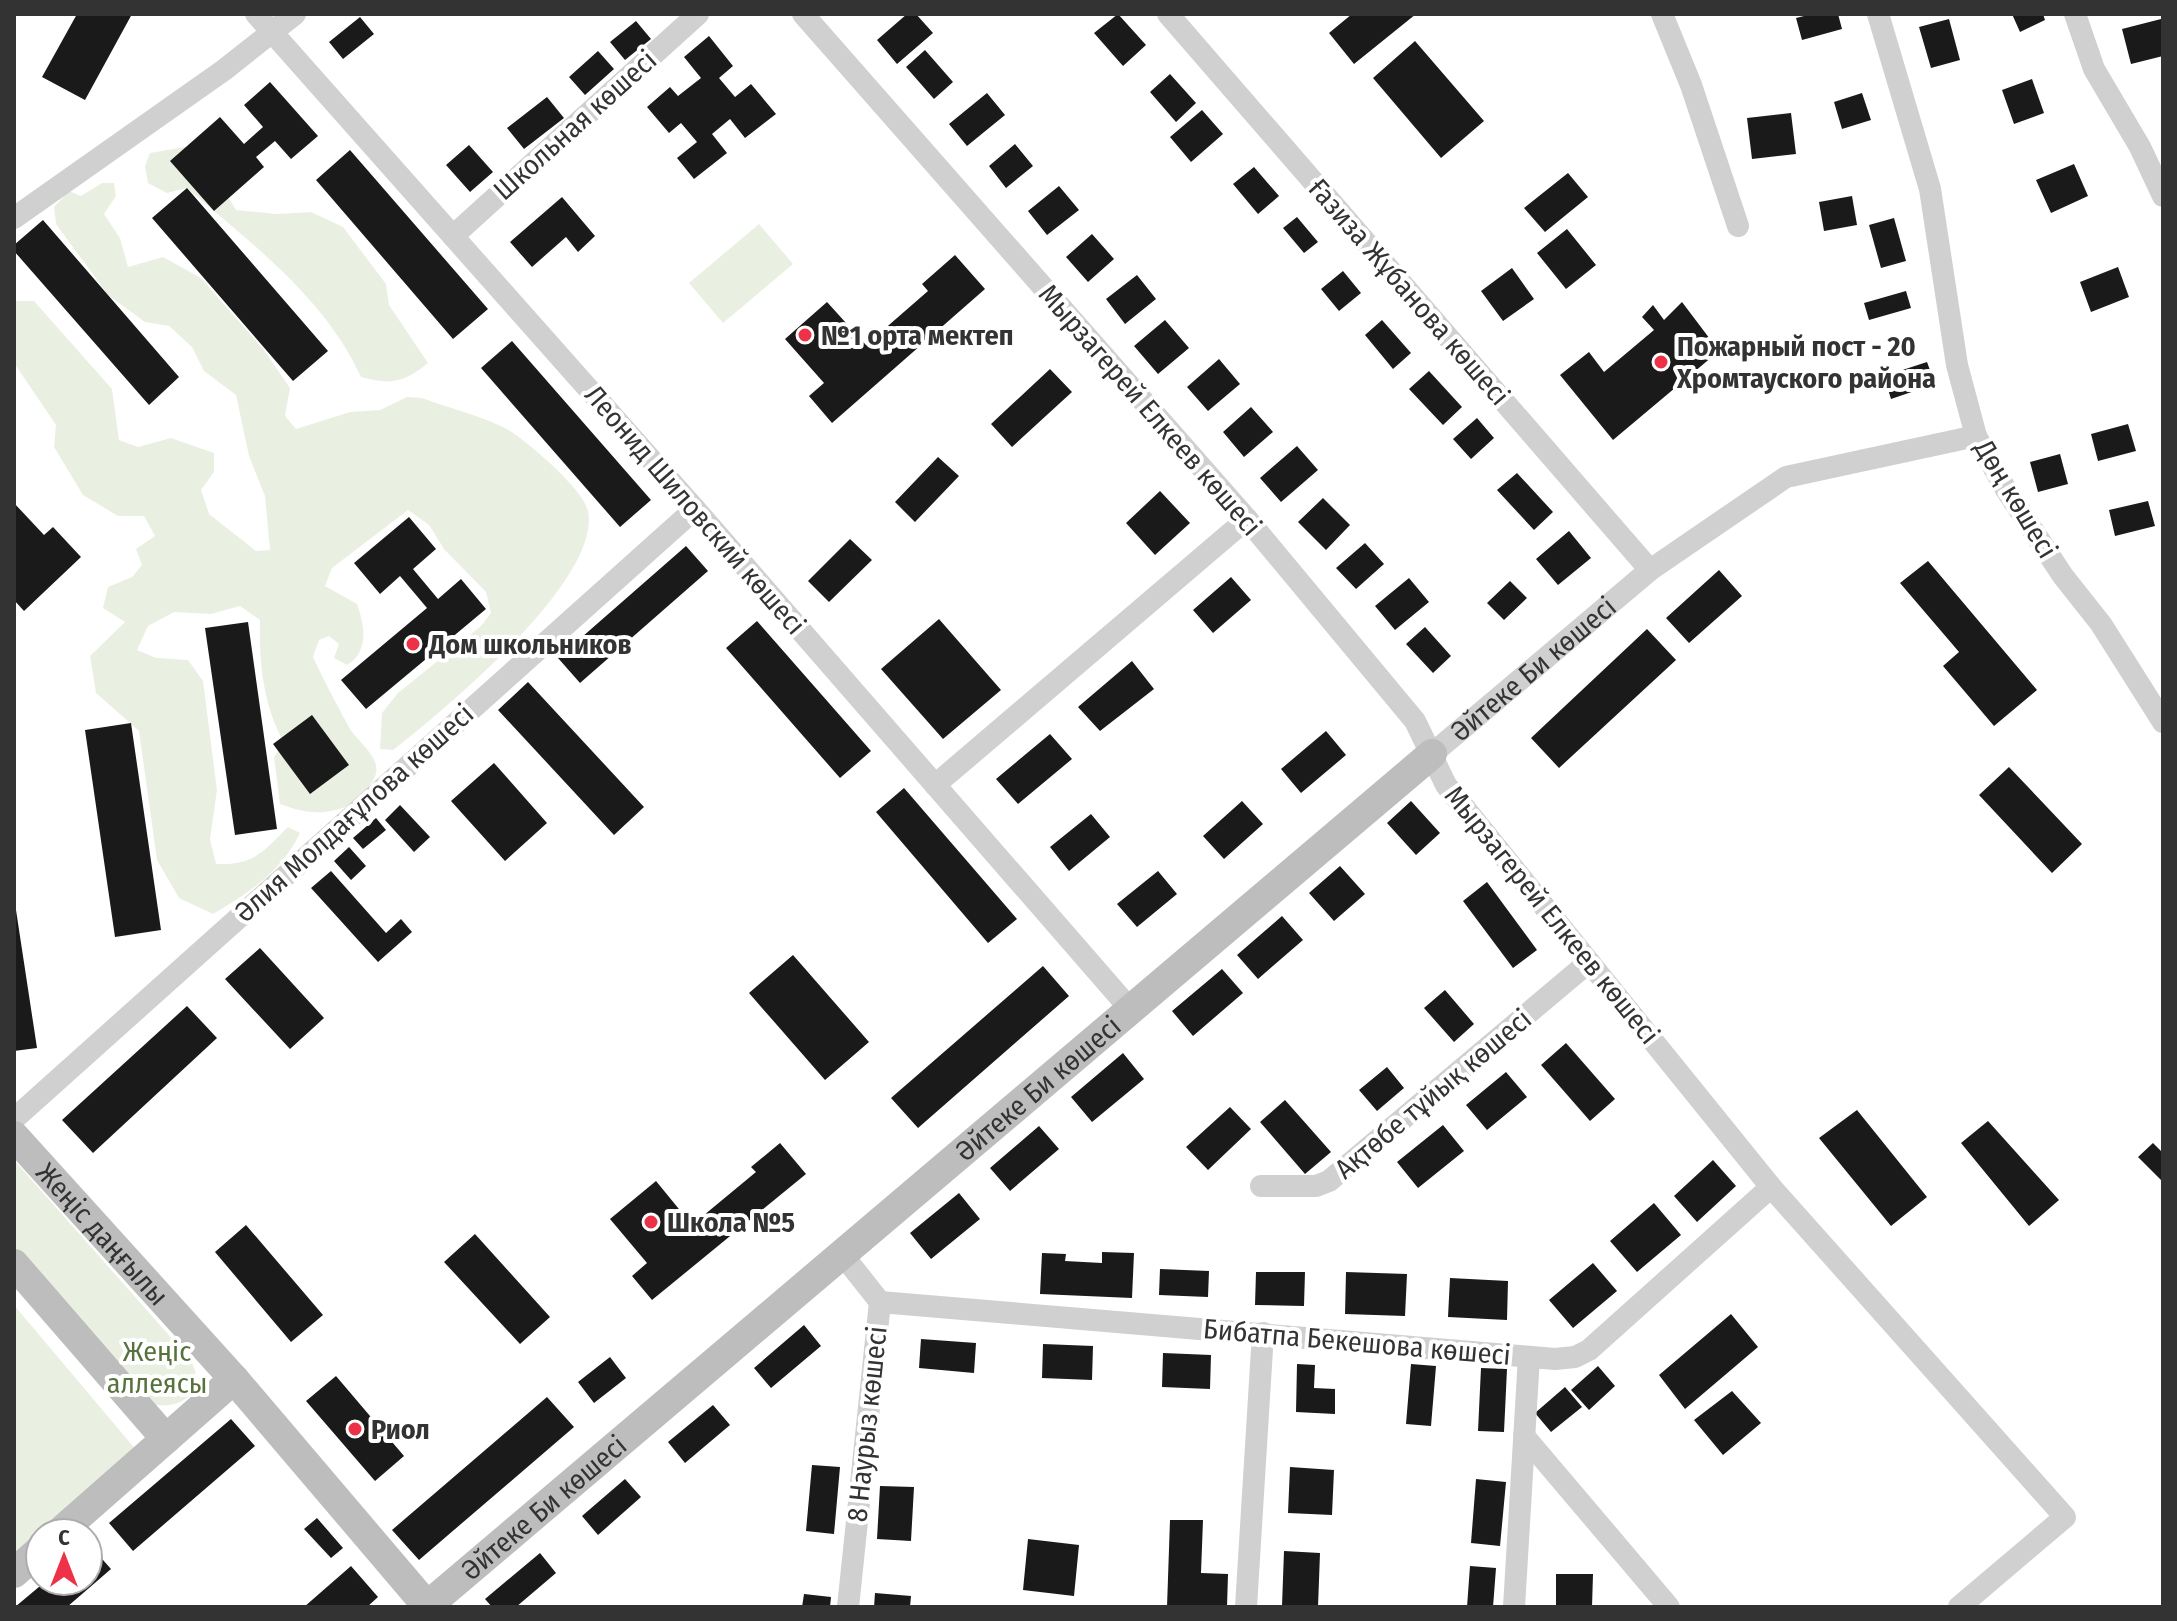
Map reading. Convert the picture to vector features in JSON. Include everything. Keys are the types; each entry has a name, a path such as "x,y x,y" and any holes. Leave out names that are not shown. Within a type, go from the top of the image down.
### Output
{"street":[{"name":"Леонид Шиловский көшесі","path":"256,14 695,509 1131,1010"},
{"path":"14,218 273,33 295,14"},
{"name":"Школьная көшесі","path":"453,236 698,14"},
{"name":"Мырзагерей Елкеев көшесі","path":"803,14 1247,519 1415,721 1446,785 1771,1187 2065,1517 1959,1607"},
{"name":"Ғазиза Жұбанова көшесі","path":"1168,14 1650,570"},
{"path":"1662,14 1691,85 1738,226"},
{"name":"Дөң көшесі","path":"1878,14 1930,189 1957,365 1976,436 2005,488 2063,576 2101,624 2163,722"},
{"path":"2075,14 2094,69 2140,147 2163,196"},
{"name":"Әйтеке Би көшесі","path":"427,1607 1650,570 1786,477 1976,436"},
{"name":"Әлия Молдағұлова көшесі","path":"14,1119 695,509"},
{"path":"935,785 1247,519"},
{"name":"Ақтөбе тұйық көшесі","path":"1261,1186 1316,1186 1329,1181 1589,962"},
{"name":"Жеңіс даңғылы","path":"14,1136 234,1379 427,1607"},
{"name":"Бибатпа Бекешова көшесі","path":"880,1302 1565,1358 1589,1350 1771,1187"},
{"name":"8 Наурыз көшесі","path":"842,1254 880,1302 848,1607"},
{"path":"14,1264 166,1439"},
{"path":"1246,1607 1263,1333"},
{"path":"1514,1607 1529,1357"},
{"path":"77,1517 234,1379"},
{"path":"1524,1436 1669,1607"}],"green space":[{"path":"185,147 205,159 236,210 277,214 311,212 343,227 386,284 389,305 428,363 411,375 396,380 361,377 346,348 307,297 261,252 187,188 167,193 148,183 145,166 150,153"},
{"path":"102,183 114,183 116,196 104,214 120,238 128,267 163,257 201,278 264,350 290,388 285,416 296,429 350,412 380,410 407,397 422,398 481,418 513,433 567,480 588,511 586,539 571,572 546,606 481,675 393,750 380,749 382,713 398,693 481,626 491,613 486,592 444,549 429,525 408,510 332,568 325,586 357,604 362,621 362,646 347,665 334,658 339,644 329,636 319,640 313,657 350,729 372,755 376,770 375,778 357,800 333,810 307,812 280,804 274,757 284,743 271,714 264,683 260,620 240,606 211,614 174,612 148,626 137,650 156,658 188,660 203,681 217,790 210,839 216,864 249,860 288,827 300,833 274,870 213,914 179,898 157,860 139,731 96,693 90,656 125,622 103,608 108,587 132,577 142,565 136,549 155,536 144,516 118,516 83,495 54,447 56,425 14,363 14,301 34,301 112,389 119,440 138,447 171,438 214,453 214,472 201,490 209,514 256,551 270,550 265,496 249,456 236,395 204,371 192,347 169,326 145,322 108,295 56,224 54,207 69,191 81,196"},
{"path":"759,224 793,264 723,323 689,283"},
{"name":"Жеңіс аллеясы","path":"14,1160 190,1359 196,1381 188,1397 171,1405 149,1403 14,1248"},
{"path":"14,1305 137,1451 60,1517 24,1517 24,1548 14,1557"}],"building":[{"path":"77,14 132,14 85,100 42,77"},
{"path":"907,14 916,14 933,33 897,64 877,40"},
{"path":"1118,14 1146,45 1123,66 1094,33"},
{"path":"1352,14 1416,14 1354,64 1329,33"},
{"path":"1812,14 1838,14 1842,29 1802,40 1796,18"},
{"path":"2012,14 2043,14 2045,20 2020,32"},
{"path":"360,17 374,34 343,59 329,42"},
{"path":"1949,19 1960,60 1931,68 1919,27"},
{"path":"2161,19 2163,56 2131,64 2122,29"},
{"path":"636,21 651,39 625,60 610,42"},
{"path":"709,36 733,66 719,78 735,97 751,84 776,114 745,138 730,119 712,134 727,153 694,179 677,158 697,142 681,123 669,133 647,107 670,87 678,96 701,78 684,57"},
{"path":"1415,41 1484,121 1441,158 1373,78"},
{"path":"925,50 953,82 934,99 906,67"},
{"path":"598,51 614,69 585,95 569,77"},
{"path":"1170,74 1196,103 1176,122 1150,92"},
{"path":"2032,79 2044,113 2014,124 2002,90"},
{"path":"270,82 318,136 291,159 275,141 256,157 264,167 214,211 170,161 220,117 244,144 263,127 244,105"},
{"path":"987,93 1005,115 967,146 949,124"},
{"path":"1862,93 1871,120 1842,129 1834,102"},
{"path":"547,97 564,118 524,149 507,128"},
{"path":"1202,110 1223,134 1191,162 1170,137"},
{"path":"1791,113 1796,154 1752,159 1747,118"},
{"path":"1015,144 1033,166 1006,188 989,166"},
{"path":"469,145 493,172 470,192 446,165"},
{"path":"350,150 488,309 453,339 316,180"},
{"path":"2074,164 2088,196 2051,213 2036,180"},
{"path":"1254,167 1279,196 1258,214 1233,184"},
{"path":"1568,173 1588,197 1545,232 1524,208"},
{"path":"1059,186 1079,210 1047,235 1028,211"},
{"path":"187,188 328,351 293,381 152,218"},
{"path":"1852,196 1857,225 1824,231 1819,202"},
{"path":"562,197 595,236 578,252 566,237 532,267 510,242"},
{"path":"1297,217 1318,242 1304,253 1283,228"},
{"path":"1894,218 1906,261 1881,268 1869,225"},
{"path":"43,220 179,377 149,405 14,251 14,245"},
{"path":"1567,229 1596,265 1566,289 1537,253"},
{"path":"1092,234 1114,259 1088,282 1066,257"},
{"path":"955,255 985,289 832,423 809,396 824,383 785,339 827,302 866,345 928,291 922,284"},
{"path":"2118,267 2129,297 2091,312 2080,282"},
{"path":"1512,268 1534,299 1503,321 1481,291"},
{"path":"1343,271 1361,293 1339,311 1321,289"},
{"path":"1137,275 1156,299 1125,324 1106,299"},
{"path":"1906,291 1911,308 1869,320 1864,303"},
{"name":"Пожарный пост - 20 Хромтауского района","path":"1682,302 1719,351 1613,440 1560,375 1589,352 1604,372 1654,330 1642,317 1653,305 1664,320"},
{"path":"1165,320 1189,348 1158,374 1134,346"},
{"path":"1382,320 1411,353 1393,369 1365,335"},
{"path":"512,341 651,500 620,527 481,368"},
{"path":"1219,359 1240,384 1208,411 1187,387"},
{"path":"1927,362 1935,384 1891,399 1884,376"},
{"path":"1050,369 1072,392 1012,447 991,424"},
{"path":"1429,371 1462,407 1443,425 1409,389"},
{"path":"1251,407 1273,432 1244,457 1223,432"},
{"path":"1477,418 1494,438 1471,459 1453,439"},
{"path":"2128,424 2136,451 2098,461 2091,434"},
{"path":"1297,446 1318,470 1281,502 1260,478"},
{"path":"2060,454 2068,484 2038,492 2030,462"},
{"path":"938,457 959,476 915,522 895,502"},
{"path":"1517,473 1553,512 1534,530 1497,490"},
{"path":"1160,491 1190,523 1155,555 1126,523"},
{"path":"1323,498 1350,525 1326,550 1298,522"},
{"path":"2148,501 2155,526 2115,536 2109,510"},
{"path":"14,503 44,535 53,527 81,557 24,611 14,600"},
{"name":"Дом школьников","path":"409,517 436,549 413,569 438,599 461,579 486,609 366,709 341,680 427,608 400,576 380,594 354,563"},
{"path":"1569,531 1591,558 1558,585 1536,559"},
{"path":"850,539 872,560 829,602 808,581"},
{"path":"1365,543 1384,564 1356,589 1336,568"},
{"path":"686,546 708,571 580,683 558,658"},
{"path":"1928,561 2037,690 1994,726 1943,666 1959,652 1900,583"},
{"path":"1719,570 1742,596 1689,643 1666,618"},
{"path":"1231,577 1251,600 1213,633 1193,610"},
{"path":"1409,578 1429,602 1395,630 1375,606"},
{"path":"1510,581 1527,598 1504,620 1487,603"},
{"path":"939,619 1001,690 943,739 881,669"},
{"path":"757,621 871,751 840,778 726,648"},
{"path":"248,622 277,829 235,835 205,628"},
{"path":"1425,627 1451,656 1433,673 1406,644"},
{"path":"1647,629 1676,660 1559,768 1531,738"},
{"path":"1132,661 1154,689 1100,731 1078,707"},
{"path":"528,682 644,807 614,835 498,710"},
{"path":"312,715 349,765 310,794 273,744"},
{"path":"131,723 161,930 115,937 85,730"},
{"path":"1326,731 1346,755 1301,793 1281,769"},
{"path":"1050,734 1072,759 1018,804 996,779"},
{"path":"494,763 547,823 505,861 451,801"},
{"path":"2009,767 2082,844 2052,873 1979,795"},
{"path":"904,788 1017,919 988,943 876,812"},
{"path":"1242,801 1263,824 1224,859 1203,836"},
{"path":"1411,801 1440,833 1416,855 1387,823"},
{"path":"400,805 430,837 414,852 385,820"},
{"path":"1091,814 1110,837 1069,871 1050,847"},
{"path":"376,818 386,830 363,849 353,838"},
{"path":"349,847 366,866 351,880 334,861"},
{"path":"1340,866 1365,894 1334,921 1309,893"},
{"path":"331,871 386,933 401,919 412,932 378,962 311,888"},
{"path":"1158,871 1177,894 1137,927 1117,904"},
{"path":"1487,882 1537,950 1513,968 1463,901"},
{"path":"14,911 37,1048 14,1051"},
{"path":"1282,916 1303,940 1258,979 1237,955"},
{"path":"260,948 324,1018 290,1049 225,979"},
{"path":"793,955 869,1042 825,1080 749,993"},
{"path":"1043,966 1069,996 918,1128 891,1098"},
{"path":"1222,969 1243,993 1193,1036 1172,1011"},
{"path":"1445,990 1474,1024 1454,1042 1424,1008"},
{"path":"187,1006 217,1038 93,1153 62,1120"},
{"path":"1566,1043 1615,1099 1590,1121 1541,1065"},
{"path":"1123,1053 1144,1079 1092,1122 1071,1097"},
{"path":"1387,1067 1404,1088 1377,1111 1359,1090"},
{"path":"1506,1072 1527,1097 1487,1130 1466,1105"},
{"path":"1285,1100 1331,1152 1305,1174 1260,1122"},
{"path":"1230,1107 1251,1129 1208,1170 1186,1147"},
{"path":"1857,1110 1927,1197 1891,1226 1819,1138"},
{"path":"1988,1121 2059,1200 2029,1226 1961,1143"},
{"path":"1443,1125 1464,1151 1418,1188 1397,1162"},
{"path":"1039,1126 1059,1149 1010,1191 990,1168"},
{"name":"Школа №5","path":"780,1143 806,1174 652,1300 632,1276 647,1263 610,1219 656,1181 692,1225 756,1172 751,1167"},
{"path":"2153,1143 2163,1153 2163,1182 2138,1157"},
{"path":"1713,1160 1736,1186 1697,1222 1674,1196"},
{"path":"959,1193 980,1219 931,1259 910,1233"},
{"path":"1654,1203 1681,1235 1637,1272 1610,1241"},
{"path":"246,1225 323,1315 291,1342 215,1252"},
{"path":"475,1234 550,1317 520,1344 444,1262"},
{"path":"1102,1252 1134,1253 1132,1298 1040,1294 1042,1253 1066,1254 1065,1261 1102,1263"},
{"path":"1593,1263 1617,1291 1573,1328 1549,1300"},
{"path":"1160,1269 1209,1271 1208,1297 1159,1295"},
{"path":"1256,1272 1305,1272 1304,1306 1255,1305"},
{"path":"1346,1272 1407,1274 1405,1316 1345,1314"},
{"path":"1450,1278 1508,1281 1507,1320 1448,1317"},
{"path":"1731,1314 1758,1347 1685,1409 1659,1375"},
{"path":"804,1325 821,1346 771,1388 754,1368"},
{"path":"921,1339 976,1343 974,1373 919,1368"},
{"path":"1043,1344 1093,1346 1092,1380 1042,1378"},
{"path":"1163,1353 1211,1355 1210,1389 1162,1387"},
{"path":"610,1357 626,1378 594,1403 578,1382"},
{"path":"1297,1364 1315,1365 1314,1388 1335,1389 1335,1414 1296,1412"},
{"path":"1411,1364 1436,1366 1431,1426 1406,1424"},
{"path":"1598,1366 1615,1386 1589,1410 1571,1390"},
{"path":"1481,1368 1507,1369 1504,1432 1478,1431"},
{"name":"Риол","path":"336,1376 404,1456 375,1481 306,1401"},
{"path":"1565,1387 1582,1407 1551,1432 1535,1413"},
{"path":"1732,1391 1761,1423 1723,1455 1694,1420"},
{"path":"547,1397 574,1427 419,1560 392,1530"},
{"path":"713,1405 730,1425 685,1463 668,1442"},
{"path":"231,1419 255,1446 133,1551 109,1523"},
{"path":"812,1465 840,1467 834,1534 806,1531"},
{"path":"1290,1467 1334,1470 1332,1515 1288,1513"},
{"path":"625,1479 641,1497 598,1535 582,1516"},
{"path":"1476,1479 1506,1482 1500,1546 1471,1543"},
{"path":"880,1486 914,1487 911,1541 877,1539"},
{"path":"317,1518 343,1548 331,1558 304,1529"},
{"path":"1170,1520 1203,1520 1201,1573 1228,1574 1227,1607 1167,1607"},
{"path":"1028,1539 1079,1545 1074,1596 1023,1590"},
{"path":"1284,1551 1320,1553 1318,1607 1282,1606"},
{"path":"540,1553 556,1573 516,1607 492,1607 485,1599"},
{"path":"104,1561 111,1569 104,1575"},
{"path":"351,1566 378,1597 367,1607 304,1607"},
{"path":"1470,1566 1496,1568 1493,1607 1467,1607"},
{"path":"1556,1574 1593,1574 1592,1607 1556,1607"},
{"path":"875,1593 911,1596 910,1607 874,1607"},
{"path":"804,1594 831,1597 830,1607 802,1607"},
{"path":"27,1597 79,1597 67,1607 15,1607"}],"place":[{"name":"№1 орта мектеп","path":"805,335"},
{"name":"Пожарный пост - 20 Хромтауского района","path":"1661,362"},
{"name":"Дом школьников","path":"413,644"},
{"name":"Школа №5","path":"651,1222"},
{"name":"Риол","path":"355,1429"}]}
